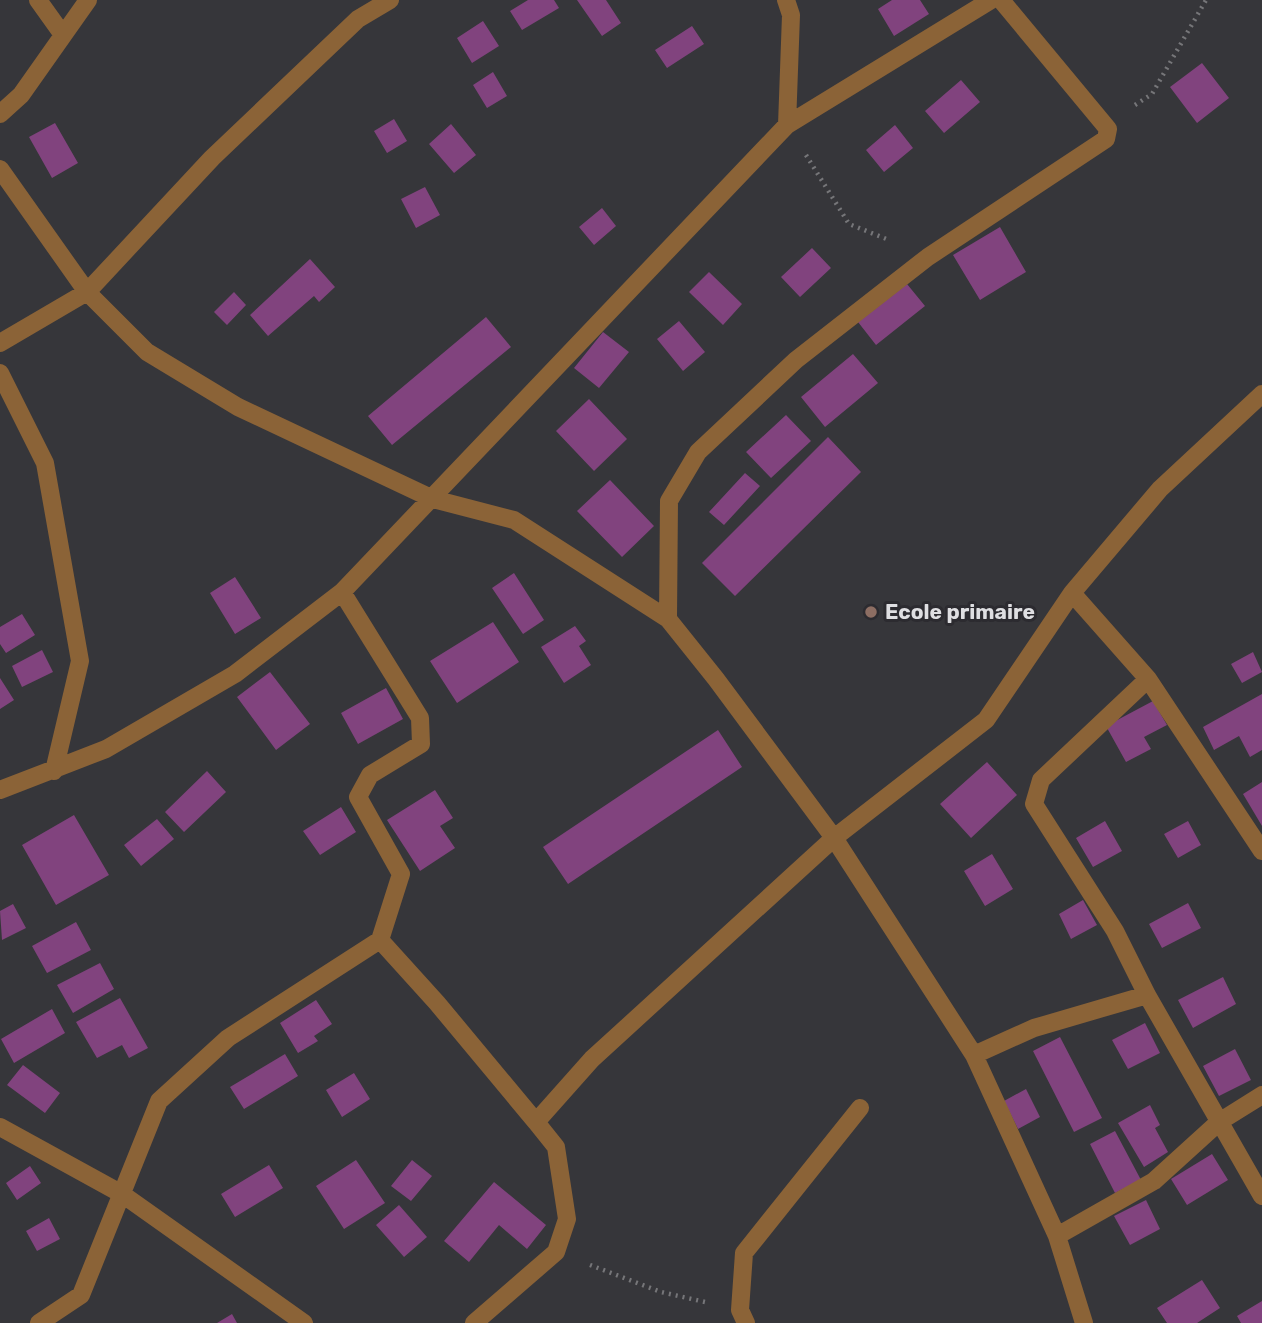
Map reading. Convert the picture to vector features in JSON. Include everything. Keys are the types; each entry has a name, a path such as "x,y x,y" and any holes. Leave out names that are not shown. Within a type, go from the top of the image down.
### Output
{"street":[{"path":"38,0 63,35"},
{"path":"0,114 21,95 88,0"},
{"path":"0,343 87,292 212,158 358,19 390,0"},
{"path":"786,0 791,15 787,125"},
{"path":"0,790 106,749 235,674 342,592 787,125 991,0"},
{"path":"667,619 669,500 698,452 796,360 928,257 1106,139 1108,128 1001,0"},
{"path":"0,169 87,292 147,352 238,407 433,499 514,520 667,619 834,838 974,1055 1058,1236 1084,1323"},
{"path":"0,373 45,463 80,661 54,771"},
{"path":"536,1122 592,1059 834,838 986,720 1072,593 1160,489 1262,394"},
{"path":"39,1323 81,1295 159,1101 228,1038 380,940 401,874 358,796 370,775 421,744 420,718 342,592"},
{"path":"1072,593 1148,680 1262,850"},
{"path":"1148,680 1041,780 1034,804 1115,931 1147,995 1262,1196"},
{"path":"380,940 437,1003 556,1147 567,1219 556,1252 474,1323"},
{"path":"974,1055 1034,1028 1147,995"},
{"path":"1058,1236 1154,1181 1219,1122 1262,1095"},
{"path":"743,1316 744,1252 860,1108"},
{"path":"0,1127 122,1194 304,1323"}],"path":[{"path":"1108,128 1115,117 1152,94 1206,0"},
{"path":"787,125 849,224 928,257"},
{"path":"556,1252 661,1292 743,1316"}],"building":[{"path":"528,0 554,0 559,8 522,30 510,11"},
{"path":"577,0 606,0 621,23 602,36"},
{"path":"892,0 920,0 929,14 894,36 878,9"},
{"path":"483,21 499,46 472,63 457,38"},
{"path":"692,26 704,44 667,68 655,50"},
{"path":"1202,63 1229,98 1197,123 1170,87"},
{"path":"493,72 507,96 487,108 473,85"},
{"path":"961,80 980,102 944,133 925,111"},
{"path":"394,119 407,141 387,153 374,131"},
{"path":"55,123 78,163 52,178 29,137"},
{"path":"451,124 476,155 454,173 429,144"},
{"path":"895,125 913,148 884,172 866,150"},
{"path":"425,187 440,215 416,228 401,199"},
{"path":"602,208 616,226 594,245 579,227"},
{"path":"1000,227 1026,272 980,300 953,255"},
{"path":"812,248 831,268 800,297 781,277"},
{"path":"310,259 335,287 319,302 314,296 268,336 250,315"},
{"path":"709,272 742,304 723,325 689,292"},
{"path":"907,284 925,306 876,345 858,322"},
{"path":"234,292 246,305 227,325 214,312"},
{"path":"486,317 511,347 392,445 368,416"},
{"path":"679,321 705,352 683,371 657,339"},
{"path":"603,332 629,352 599,388 574,368"},
{"path":"853,354 878,383 825,427 801,397"},
{"path":"589,399 627,439 594,471 556,431"},
{"path":"786,415 811,441 771,478 746,452"},
{"path":"828,437 861,472 735,596 702,563"},
{"path":"745,473 760,486 724,525 709,512"},
{"path":"610,480 654,526 622,557 577,511"},
{"path":"514,573 544,620 523,634 492,588"},
{"path":"235,577 261,618 235,634 210,593"},
{"path":"22,614 35,635 6,653 0,644 0,627"},
{"path":"493,622 519,662 457,703 430,661"},
{"path":"575,626 586,641 579,646 591,665 564,683 541,647"},
{"path":"42,650 53,672 22,687 12,666"},
{"path":"1253,652 1262,672 1242,683 1231,664"},
{"path":"270,672 310,724 276,750 237,697"},
{"path":"0,678 14,700 0,709"},
{"path":"386,688 403,719 358,744 341,713"},
{"path":"1262,694 1262,750 1250,757 1239,736 1214,750 1203,727"},
{"path":"1153,701 1167,725 1144,737 1151,749 1126,762 1106,726"},
{"path":"718,730 742,767 568,884 543,847"},
{"path":"987,762 1017,795 971,838 940,804"},
{"path":"207,771 226,792 184,832 165,812"},
{"path":"1262,782 1262,826 1243,794"},
{"path":"435,790 453,818 440,826 455,848 420,871 387,820"},
{"path":"341,807 356,832 320,855 303,831"},
{"path":"74,815 109,875 56,905 22,845"},
{"path":"157,819 174,839 141,866 124,845"},
{"path":"1105,821 1122,851 1093,867 1076,838"},
{"path":"1188,821 1201,845 1178,858 1164,834"},
{"path":"992,854 1013,889 985,906 964,871"},
{"path":"1083,900 1097,925 1071,939 1059,914"},
{"path":"1188,903 1201,928 1162,948 1149,924"},
{"path":"13,904 26,928 2,940 0,911"},
{"path":"76,922 91,950 47,973 32,946"},
{"path":"100,963 114,989 73,1013 57,985"},
{"path":"1223,977 1236,1004 1193,1028 1178,1000"},
{"path":"120,998 148,1048 129,1058 122,1045 97,1058 76,1022"},
{"path":"316,1000 332,1024 314,1036 318,1041 298,1053 280,1023"},
{"path":"52,1009 65,1033 14,1063 1,1039"},
{"path":"1145,1023 1160,1053 1128,1069 1112,1040"},
{"path":"1060,1037 1102,1118 1074,1132 1033,1051"},
{"path":"1235,1049 1251,1080 1219,1096 1203,1066"},
{"path":"285,1054 298,1076 244,1109 230,1087"},
{"path":"23,1065 60,1093 45,1113 7,1085"},
{"path":"354,1073 370,1099 342,1117 326,1090"},
{"path":"1026,1089 1040,1117 1018,1129 1004,1101"},
{"path":"1150,1105 1160,1125 1155,1128 1168,1152 1144,1167 1118,1123"},
{"path":"1115,1131 1141,1180 1115,1193 1090,1144"},
{"path":"1212,1154 1228,1180 1187,1205 1171,1179"},
{"path":"356,1160 385,1203 344,1229 316,1186"},
{"path":"412,1160 432,1176 411,1201 391,1186"},
{"path":"269,1165 283,1188 235,1217 221,1194"},
{"path":"30,1166 41,1183 17,1200 6,1183"},
{"path":"494,1182 546,1225 527,1249 499,1225 469,1262 444,1241"},
{"path":"1146,1200 1160,1229 1130,1245 1114,1216"},
{"path":"399,1205 427,1237 404,1257 376,1225"},
{"path":"49,1218 60,1239 37,1251 26,1231"},
{"path":"1202,1280 1220,1308 1197,1323 1167,1323 1157,1308"},
{"path":"1262,1301 1262,1323 1241,1323 1237,1316"},
{"path":"232,1314 237,1323 217,1323"}],"place":[{"name":"Ecole primaire","path":"871,612"}]}
